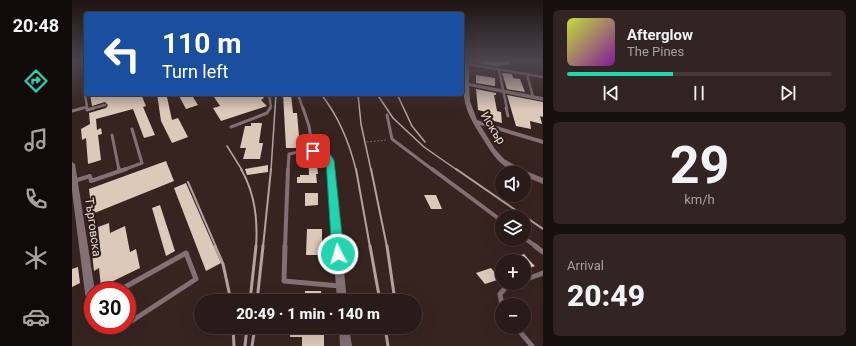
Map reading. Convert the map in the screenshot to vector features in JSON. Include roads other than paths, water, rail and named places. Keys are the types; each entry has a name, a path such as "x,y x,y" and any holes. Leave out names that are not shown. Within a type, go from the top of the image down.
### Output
{"street":[{"name":"Искър","path":"467,77 465,84 468,108 474,122 497,156 525,174 543,181"},
{"path":"465,84 543,99"},
{"path":"474,122 543,142"},
{"path":"330,160 342,294"},
{"name":"Търговска","path":"72,164 90,282"},
{"path":"345,334 346,346"}],"lane":[{"path":"501,77 508,116"},
{"path":"528,77 533,97"},
{"path":"85,96 87,110 105,105"},
{"path":"231,127 267,113 270,107 269,96"},
{"path":"299,96 309,126 313,151"},
{"path":"72,111 87,107"},
{"path":"387,115 392,139 495,216"},
{"path":"74,182 90,176 91,181 142,163 132,129"},
{"path":"112,135 119,171"},
{"path":"330,160 324,152 313,151 288,154 284,281 341,286"},
{"path":"531,243 543,252"},
{"path":"134,282 186,253 196,279 136,318"},
{"path":"531,277 543,273"},
{"path":"522,334 532,346"}],"railway":[{"path":"271,170 276,96"},
{"path":"322,96 343,130 356,170"},
{"path":"358,96 361,124 371,170"},
{"path":"378,96 393,118 424,147 457,170"},
{"path":"398,96 412,126 425,142"},
{"path":"227,146 242,170"},
{"path":"241,169 250,188 256,217 256,246"},
{"path":"263,247 271,169"},
{"path":"356,169 370,247"},
{"path":"371,169 387,247"},
{"path":"456,169 543,229"},
{"path":"188,182 216,247"},
{"path":"215,246 223,264 229,294"},
{"path":"251,294 256,246"},
{"path":"258,294 263,246"},
{"path":"370,246 379,294"},
{"path":"387,246 394,294"},
{"path":"233,334 234,346"},
{"path":"245,346 246,334"},
{"path":"252,346 254,334"},
{"path":"386,334 388,346"}]}
